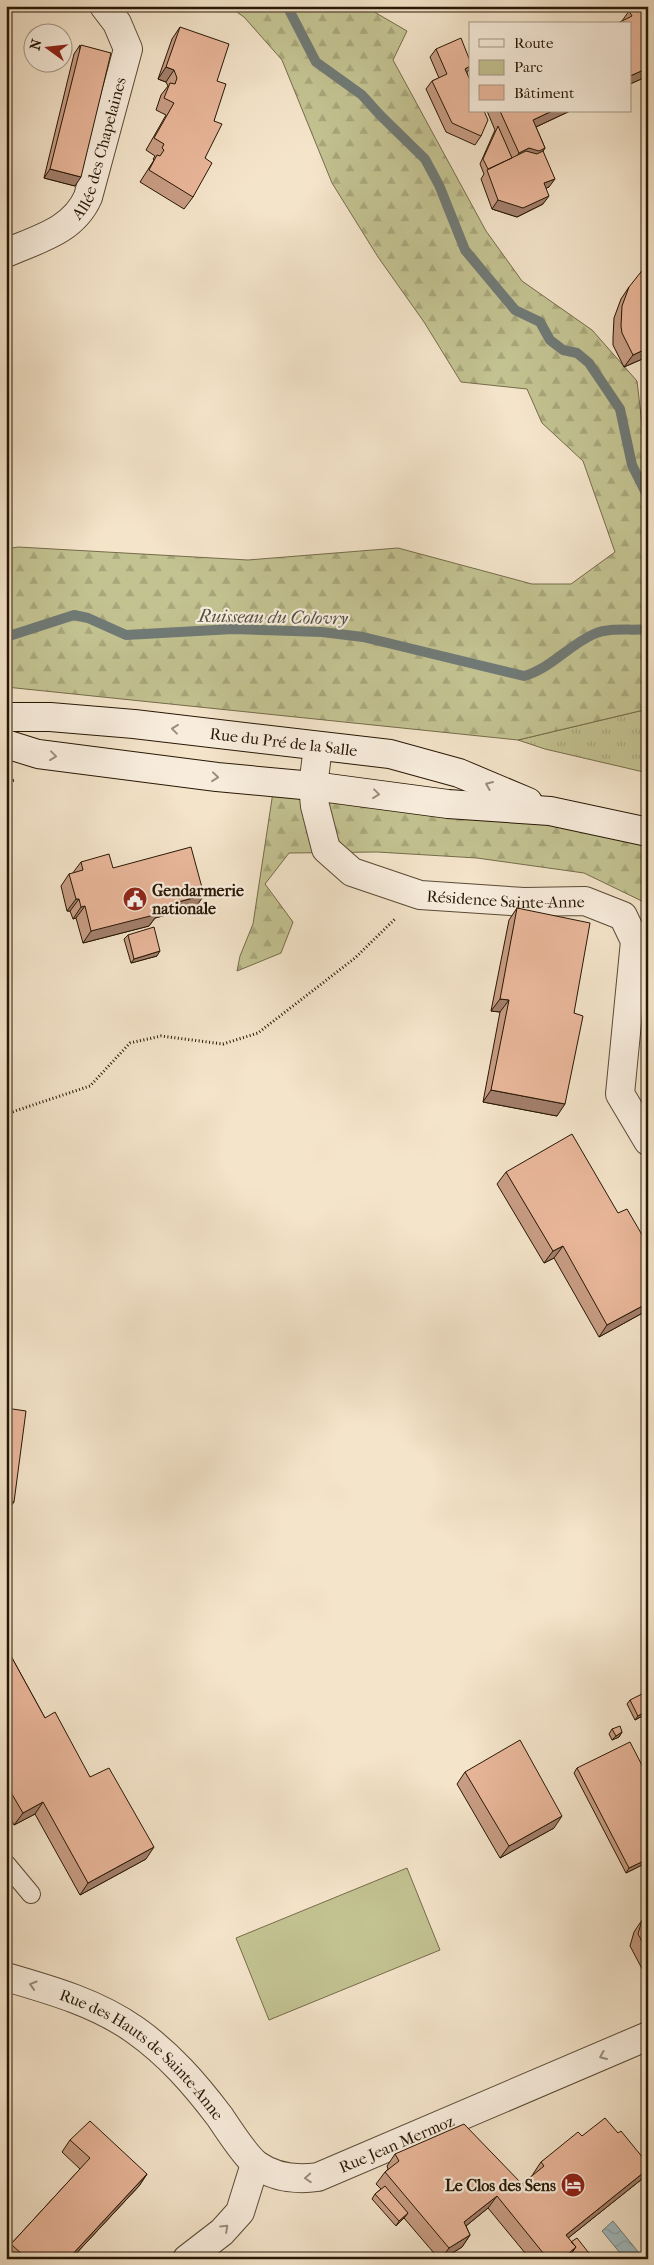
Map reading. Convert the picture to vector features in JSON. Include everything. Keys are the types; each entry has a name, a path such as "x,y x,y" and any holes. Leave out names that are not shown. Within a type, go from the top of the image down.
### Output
{"street":[{"name":"Allée des Chapelaines","path":"6,253 52,234 76,218 88,197 128,49 117,23 104,6"},
{"name":"Rue du Pré de la Salle","path":"6,717 134,724 390,754 459,773 550,811"},
{"name":"Rue du Pré de la Salle","path":"6,744 38,754 217,777 313,786 448,804 550,811 648,832"},
{"name":"Résidence Sainte-Anne","path":"318,747 313,786 315,806 326,849 352,872 420,895 524,902 585,901 623,916 635,941 620,1094 648,1141"},
{"name":"Rue des Hauts de Sainte-Anne","path":"6,1977 86,2003 112,2015 136,2030 162,2051 194,2083 255,2164"},
{"name":"Rue Jean Mermoz","path":"255,2164 278,2176 302,2179 318,2177 648,2036"},
{"path":"187,2259 222,2232 240,2212 255,2164"}],"lane":[{"path":"6,1864 31,1894"}],"path":[{"path":"6,1114 90,1086 130,1043 161,1036 223,1044 258,1033 355,958 420,895"}],"green space":[{"path":"228,6 364,6 407,31 393,60 486,231 522,281 592,330 637,381 648,476 648,709 518,740 6,687 6,549 18,547 248,560 398,548 532,584 571,584 615,552 583,461 542,423 527,389 461,382 424,322 378,257 332,183 282,60 244,17"},
{"path":"648,709 648,773 545,749 518,740"},
{"path":"273,792 381,797 648,841 648,904 584,873 477,858 377,852 289,853 265,884 293,922 281,953 237,971 240,956 253,924"},
{"path":"407,1868 440,1950 269,2020 236,1938"}],"water":[{"path":"613,2221 644,2259 625,2259 602,2231"}],"building":[{"path":"640,6 648,6 648,68 632,75 632,22 620,22 632,16 629,11"},
{"path":"180,27 229,44 217,81 226,84 214,121 222,124 205,158 212,163 193,197 149,170 157,155 160,156 164,150 162,148 164,144 154,138 174,103 164,98 170,83 175,84 177,78 174,70 166,67"},
{"path":"461,38 469,58 469,67 465,69 469,78 469,112 484,112 488,120 481,136 452,123 432,81 447,74 436,49"},
{"path":"81,45 111,53 81,177 50,169"},
{"path":"500,112 550,112 533,120 545,148 539,151 529,148 519,153"},
{"path":"498,126 512,158 488,169 483,159"},
{"path":"526,151 537,154 543,151 555,179 544,183 549,196 523,208 498,200 487,170"},
{"path":"648,263 648,348 633,355 622,333 622,306 629,287"},
{"path":"191,847 204,895 156,908 158,914 91,931 85,906 81,907 79,899 76,899 69,874 83,870 81,862 109,854 113,868"},
{"path":"517,908 590,923 574,1013 583,1016 565,1104 491,1090 509,1000 500,999"},
{"path":"154,927 160,951 134,959 128,935"},
{"path":"572,1134 618,1213 627,1209 648,1245 648,1303 607,1325 563,1246 553,1251 506,1172"},
{"path":"6,1408 26,1411 14,1502 6,1501"},
{"path":"6,1647 45,1718 55,1712 90,1777 109,1768 154,1847 88,1883 43,1802 23,1813 6,1784"},
{"path":"646,1692 648,1695 648,1710 638,1716 630,1700"},
{"path":"620,1726 622,1732 616,1736 612,1729"},
{"path":"520,1740 562,1816 509,1846 465,1772"},
{"path":"630,1742 648,1777 648,1859 629,1868 577,1768"},
{"path":"648,1917 648,1952 638,1934 642,1920"},
{"path":"605,2118 618,2133 621,2131 648,2164 648,2169 566,2235 576,2247 562,2259 548,2259 497,2196 464,2222 470,2235 449,2248 385,2172 399,2161 395,2154 464,2124 522,2184 544,2166 541,2162 578,2132 582,2136"},
{"path":"90,2121 147,2174 68,2259 27,2259 11,2244 90,2158 70,2140"},
{"path":"385,2186 408,2213 399,2221 375,2194"},
{"path":"577,2238 592,2257 589,2259 565,2259 576,2247 571,2242"}],"waterway":[{"path":"287,6 316,62 362,95 425,159 439,185 465,250 515,310 540,322 550,340 563,350 577,353 589,363 620,409 632,465 648,497"},
{"name":"Ruisseau du Colovry","path":"6,637 74,615 88,618 126,635 233,629 322,632 363,637 524,676 551,663 576,644 594,634 613,630 648,629"}],"place":[{"name":"Gendarmerie nationale","path":"135,899"},
{"name":"Le Clos des Sens","path":"573,2185"}]}
